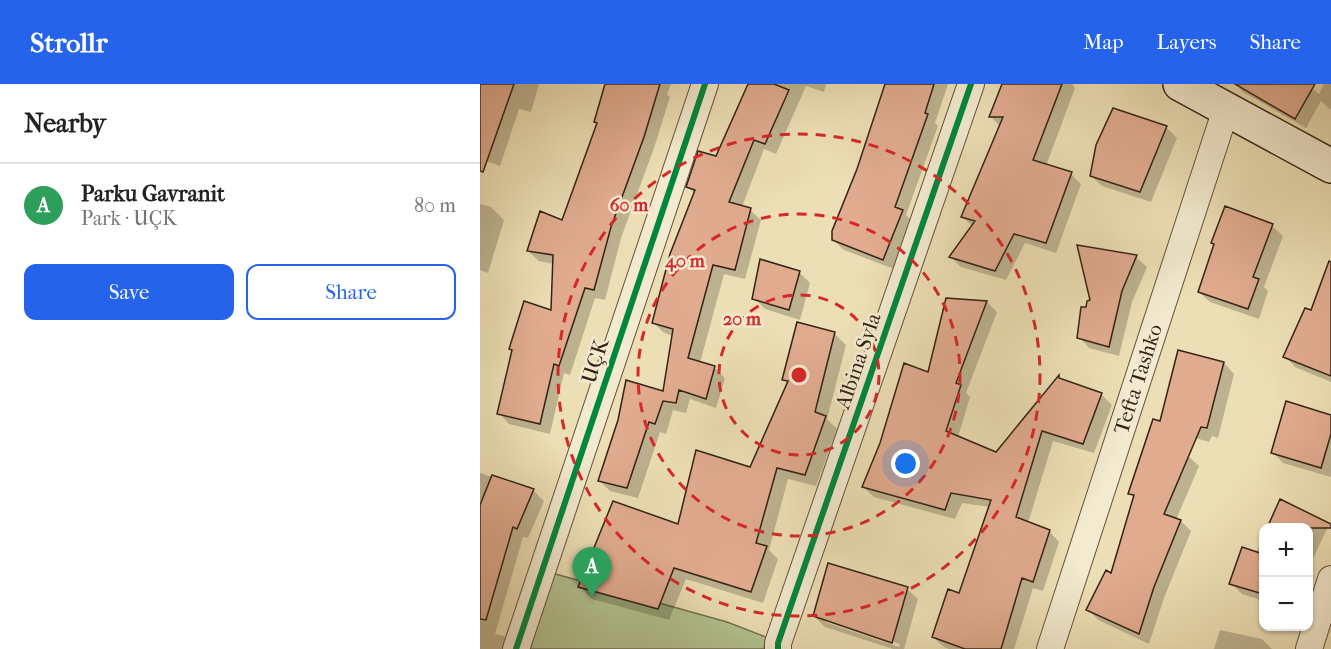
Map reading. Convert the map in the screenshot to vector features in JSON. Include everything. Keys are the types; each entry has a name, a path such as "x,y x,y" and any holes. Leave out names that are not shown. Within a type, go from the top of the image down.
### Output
{"street":[{"name":"UÇK","path":"516,649 705,84"},
{"name":"Albina Syla","path":"778,649 971,84"},
{"path":"1180,84 1331,166"},
{"name":"Tefta Tashko","path":"1050,649 1226,109"},
{"path":"1309,649 1331,579"}],"green space":[{"path":"552,573 727,622 766,637 764,649 530,649"}],"building":[{"path":"480,84 514,84 483,172 480,171"},
{"path":"605,84 660,84 644,137 611,227 594,290 585,288 559,366 554,364 540,424 497,414 512,350 509,349 524,301 551,310 553,255 527,251 540,211 562,220 597,123 594,122"},
{"path":"748,84 774,84 789,90 765,144 754,140 729,202 751,208 735,270 713,265 688,358 715,366 706,399 679,390 676,403 663,401 655,424 649,422 627,488 598,481 618,420 626,380 663,391 673,329 652,323 670,254 695,190 686,187 698,151 716,156"},
{"path":"885,84 934,84 925,113 928,114 895,207 903,210 883,260 832,240 832,231 857,169"},
{"path":"1002,84 1062,84 1033,160 1072,172 1046,243 1014,234 995,271 949,257 975,221 961,217 1003,117 989,117"},
{"path":"1235,84 1315,84 1295,119"},
{"path":"1113,108 1167,126 1140,192 1090,176 1096,145"},
{"path":"1225,206 1273,224 1253,277 1259,279 1248,309 1198,292 1214,244 1211,243"},
{"path":"1077,245 1137,255 1122,291 1109,347 1077,338 1081,307 1086,307 1087,301 1090,300"},
{"path":"760,259 800,271 789,310 752,299"},
{"path":"1329,261 1331,262 1331,376 1283,357 1305,308 1311,310"},
{"path":"946,298 987,301 956,383 961,385 946,431 996,452 1059,375 1059,378 1102,393 1083,444 1042,431 1016,517 1050,530 1033,582 1022,578 1001,649 965,649 932,637 948,589 959,593 991,500 951,493 945,510 862,487 880,443 904,363 928,372"},
{"path":"797,322 835,332 815,412 826,416 805,475 777,468 756,543 767,546 751,592 674,568 658,609 578,587 613,501 678,524 696,450 750,467 788,381 782,380"},
{"path":"1178,350 1224,362 1207,428 1201,427 1164,514 1181,520 1154,587 1139,634 1086,610 1106,570 1111,573 1134,495 1128,494 1153,419 1160,421"},
{"path":"1286,401 1331,415 1331,434 1321,468 1271,453"},
{"path":"492,475 534,489 517,529 513,527 486,620 480,619 480,505"},
{"path":"1280,499 1331,524 1331,528 1313,528 1313,523 1269,523"},
{"path":"1242,547 1259,553 1259,593 1229,584"},
{"path":"828,563 908,587 892,643 813,616"}],"cycle path":[{"path":"516,649 705,84"},
{"path":"778,649 778,643 971,84"}],"place":[{"name":"Parku Gavranit","path":"592,597"}]}
